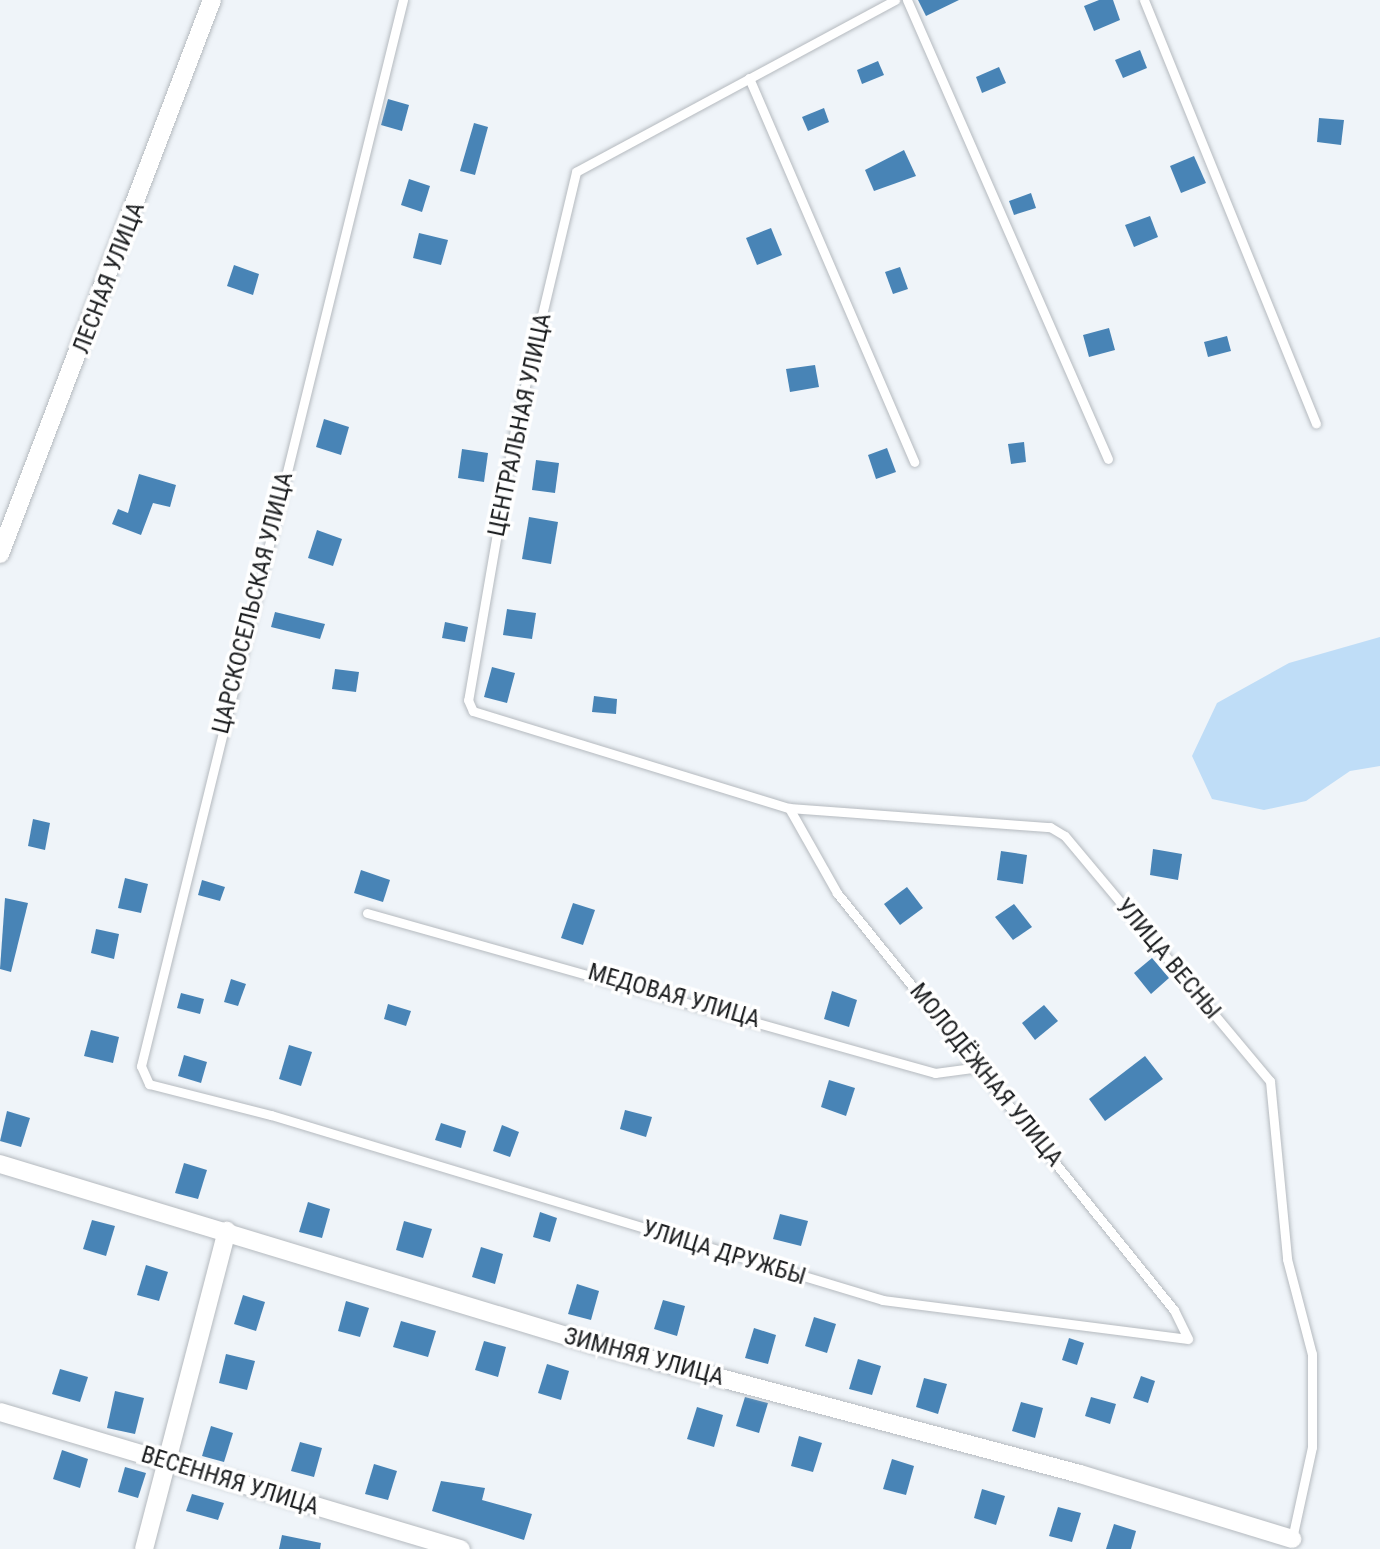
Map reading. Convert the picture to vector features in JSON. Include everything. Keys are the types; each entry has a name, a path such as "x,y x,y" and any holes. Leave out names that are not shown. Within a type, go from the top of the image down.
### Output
{"street":[{"name":"ЛЕСНАЯ УЛИЦА","path":"0,554 212,0"},
{"name":"ЗИМНЯЯ УЛИЦА","path":"0,1164 593,1344 1080,1474 1292,1539"},
{"path":"144,1549 227,1231"},
{"name":"ВЕСЕННЯЯ УЛИЦА","path":"0,1412 461,1549"}],"lane":[{"name":"ЦАРСКОСЕЛЬСКАЯ УЛИЦА","path":"271,1115 149,1084 141,1066 403,0"},
{"name":"ЦЕНТРАЛЬНАЯ УЛИЦА","path":"895,0 576,172 515,429 468,700 473,711 789,808 1050,827 1065,836"},
{"path":"907,0 1108,459"},
{"path":"1144,0 1316,423"},
{"path":"749,78 914,462"},
{"name":"МОЛОДЁЖНАЯ УЛИЦА","path":"789,808 837,893 1174,1310 1188,1339"},
{"name":"УЛИЦА ВЕСНЫ","path":"1065,836 1270,1081 1287,1259 1312,1354 1312,1447 1292,1539"},
{"name":"МЕДОВАЯ УЛИЦА","path":"367,913 935,1073 980,1067"},
{"name":"УЛИЦА ДРУЖБЫ","path":"271,1115 883,1300 1188,1339"}],"shaded area":[{"path":"1380,637 1380,766 1350,771 1306,801 1264,810 1212,799 1192,756 1217,703 1289,663"}],"building":[{"path":"918,0 959,0 926,16"},
{"path":"1099,0 1113,0 1120,20 1094,31 1084,6"},
{"path":"1140,50 1147,68 1123,78 1115,60"},
{"path":"878,61 884,75 862,84 857,70"},
{"path":"999,67 1006,83 982,93 976,77"},
{"path":"388,99 409,105 402,131 381,125"},
{"path":"824,108 829,122 808,131 802,117"},
{"path":"1319,118 1344,120 1341,145 1317,142"},
{"path":"474,123 488,127 475,175 460,171"},
{"path":"904,150 916,176 874,191 865,170"},
{"path":"1194,156 1206,183 1181,193 1170,166"},
{"path":"409,179 430,186 422,212 401,205"},
{"path":"1031,193 1036,208 1014,215 1009,201"},
{"path":"1150,216 1158,237 1134,247 1125,225"},
{"path":"771,228 782,255 757,265 746,238"},
{"path":"419,233 448,240 441,265 413,258"},
{"path":"234,265 259,274 253,295 227,286"},
{"path":"900,267 908,289 893,294 885,272"},
{"path":"1109,328 1115,350 1089,357 1083,335"},
{"path":"1227,336 1231,351 1208,357 1204,342"},
{"path":"815,365 819,387 790,392 786,369"},
{"path":"324,419 349,427 341,455 316,447"},
{"path":"1024,442 1026,462 1011,464 1008,444"},
{"path":"887,448 896,472 876,479 868,455"},
{"path":"462,449 488,453 484,482 458,478"},
{"path":"536,460 559,463 555,493 532,490"},
{"path":"139,474 176,485 170,507 153,503 141,535 112,524 118,509 128,513"},
{"path":"529,517 558,522 551,564 522,559"},
{"path":"317,530 342,539 333,566 308,558"},
{"path":"507,609 536,613 532,639 503,635"},
{"path":"275,612 325,624 320,639 271,627"},
{"path":"445,622 468,627 465,642 442,638"},
{"path":"492,667 515,673 507,703 484,697"},
{"path":"335,669 359,672 356,692 332,689"},
{"path":"594,696 617,699 616,714 592,712"},
{"path":"33,819 50,823 45,850 28,846"},
{"path":"1153,849 1182,854 1178,880 1150,875"},
{"path":"1001,851 1027,855 1023,884 997,880"},
{"path":"361,870 390,880 383,902 354,893"},
{"path":"125,878 148,884 141,913 118,908"},
{"path":"202,880 225,887 220,901 198,895"},
{"path":"907,887 923,908 900,925 884,904"},
{"path":"5,898 28,903 11,972 0,969"},
{"path":"573,903 595,910 583,945 561,938"},
{"path":"1014,904 1032,927 1013,940 995,917"},
{"path":"96,929 119,934 114,959 91,953"},
{"path":"1152,958 1169,978 1151,994 1134,973"},
{"path":"231,979 246,984 238,1006 224,1002"},
{"path":"832,991 857,1000 849,1027 824,1019"},
{"path":"181,993 204,999 200,1014 177,1008"},
{"path":"388,1004 411,1011 406,1026 384,1019"},
{"path":"1044,1005 1058,1021 1035,1040 1022,1023"},
{"path":"91,1030 119,1037 113,1063 84,1056"},
{"path":"289,1045 312,1052 301,1086 279,1079"},
{"path":"184,1055 207,1062 201,1083 178,1076"},
{"path":"1145,1056 1163,1079 1105,1121 1089,1099"},
{"path":"829,1080 855,1088 846,1116 821,1107"},
{"path":"625,1110 652,1117 646,1137 620,1129"},
{"path":"7,1111 30,1118 21,1147 0,1141"},
{"path":"441,1123 466,1131 461,1148 435,1140"},
{"path":"502,1125 519,1132 510,1157 493,1151"},
{"path":"184,1163 207,1170 198,1199 175,1193"},
{"path":"308,1202 330,1209 322,1238 299,1232"},
{"path":"540,1212 557,1218 550,1242 533,1237"},
{"path":"780,1214 808,1221 801,1246 773,1239"},
{"path":"92,1220 115,1226 106,1256 83,1249"},
{"path":"404,1221 432,1229 423,1258 396,1250"},
{"path":"481,1247 503,1254 495,1284 472,1277"},
{"path":"146,1265 168,1272 159,1301 137,1295"},
{"path":"577,1284 599,1291 591,1320 568,1314"},
{"path":"243,1295 265,1302 256,1331 234,1324"},
{"path":"663,1300 685,1306 677,1336 654,1329"},
{"path":"346,1301 369,1308 360,1337 338,1331"},
{"path":"814,1317 836,1324 827,1353 805,1346"},
{"path":"401,1321 436,1331 428,1357 393,1347"},
{"path":"754,1328 776,1335 768,1364 745,1358"},
{"path":"1069,1338 1084,1343 1077,1365 1062,1360"},
{"path":"484,1341 506,1347 498,1377 475,1370"},
{"path":"226,1354 255,1361 247,1390 219,1383"},
{"path":"858,1359 881,1366 872,1395 849,1389"},
{"path":"547,1364 569,1371 561,1400 538,1393"},
{"path":"60,1369 88,1377 80,1402 52,1394"},
{"path":"1141,1376 1155,1381 1148,1403 1133,1398"},
{"path":"924,1378 947,1384 938,1414 916,1407"},
{"path":"115,1391 144,1398 135,1434 107,1428"},
{"path":"745,1397 768,1403 759,1433 736,1426"},
{"path":"1091,1397 1116,1404 1110,1424 1085,1416"},
{"path":"1021,1402 1043,1408 1035,1438 1012,1431"},
{"path":"697,1407 723,1415 714,1447 687,1439"},
{"path":"211,1426 233,1433 224,1462 202,1456"},
{"path":"799,1436 822,1443 813,1472 791,1466"},
{"path":"300,1442 322,1448 314,1477 291,1471"},
{"path":"62,1450 88,1459 80,1488 53,1479"},
{"path":"892,1459 914,1466 906,1495 883,1489"},
{"path":"374,1464 397,1471 388,1500 365,1494"},
{"path":"125,1467 146,1473 138,1498 118,1492"},
{"path":"441,1481 485,1488 482,1500 532,1514 524,1540 432,1511"},
{"path":"982,1489 1005,1496 996,1525 974,1518"},
{"path":"192,1494 224,1503 218,1520 186,1511"},
{"path":"1058,1507 1081,1513 1072,1542 1049,1536"},
{"path":"1114,1524 1136,1531 1131,1549 1106,1549"},
{"path":"282,1535 321,1543 320,1549 279,1549"}]}
